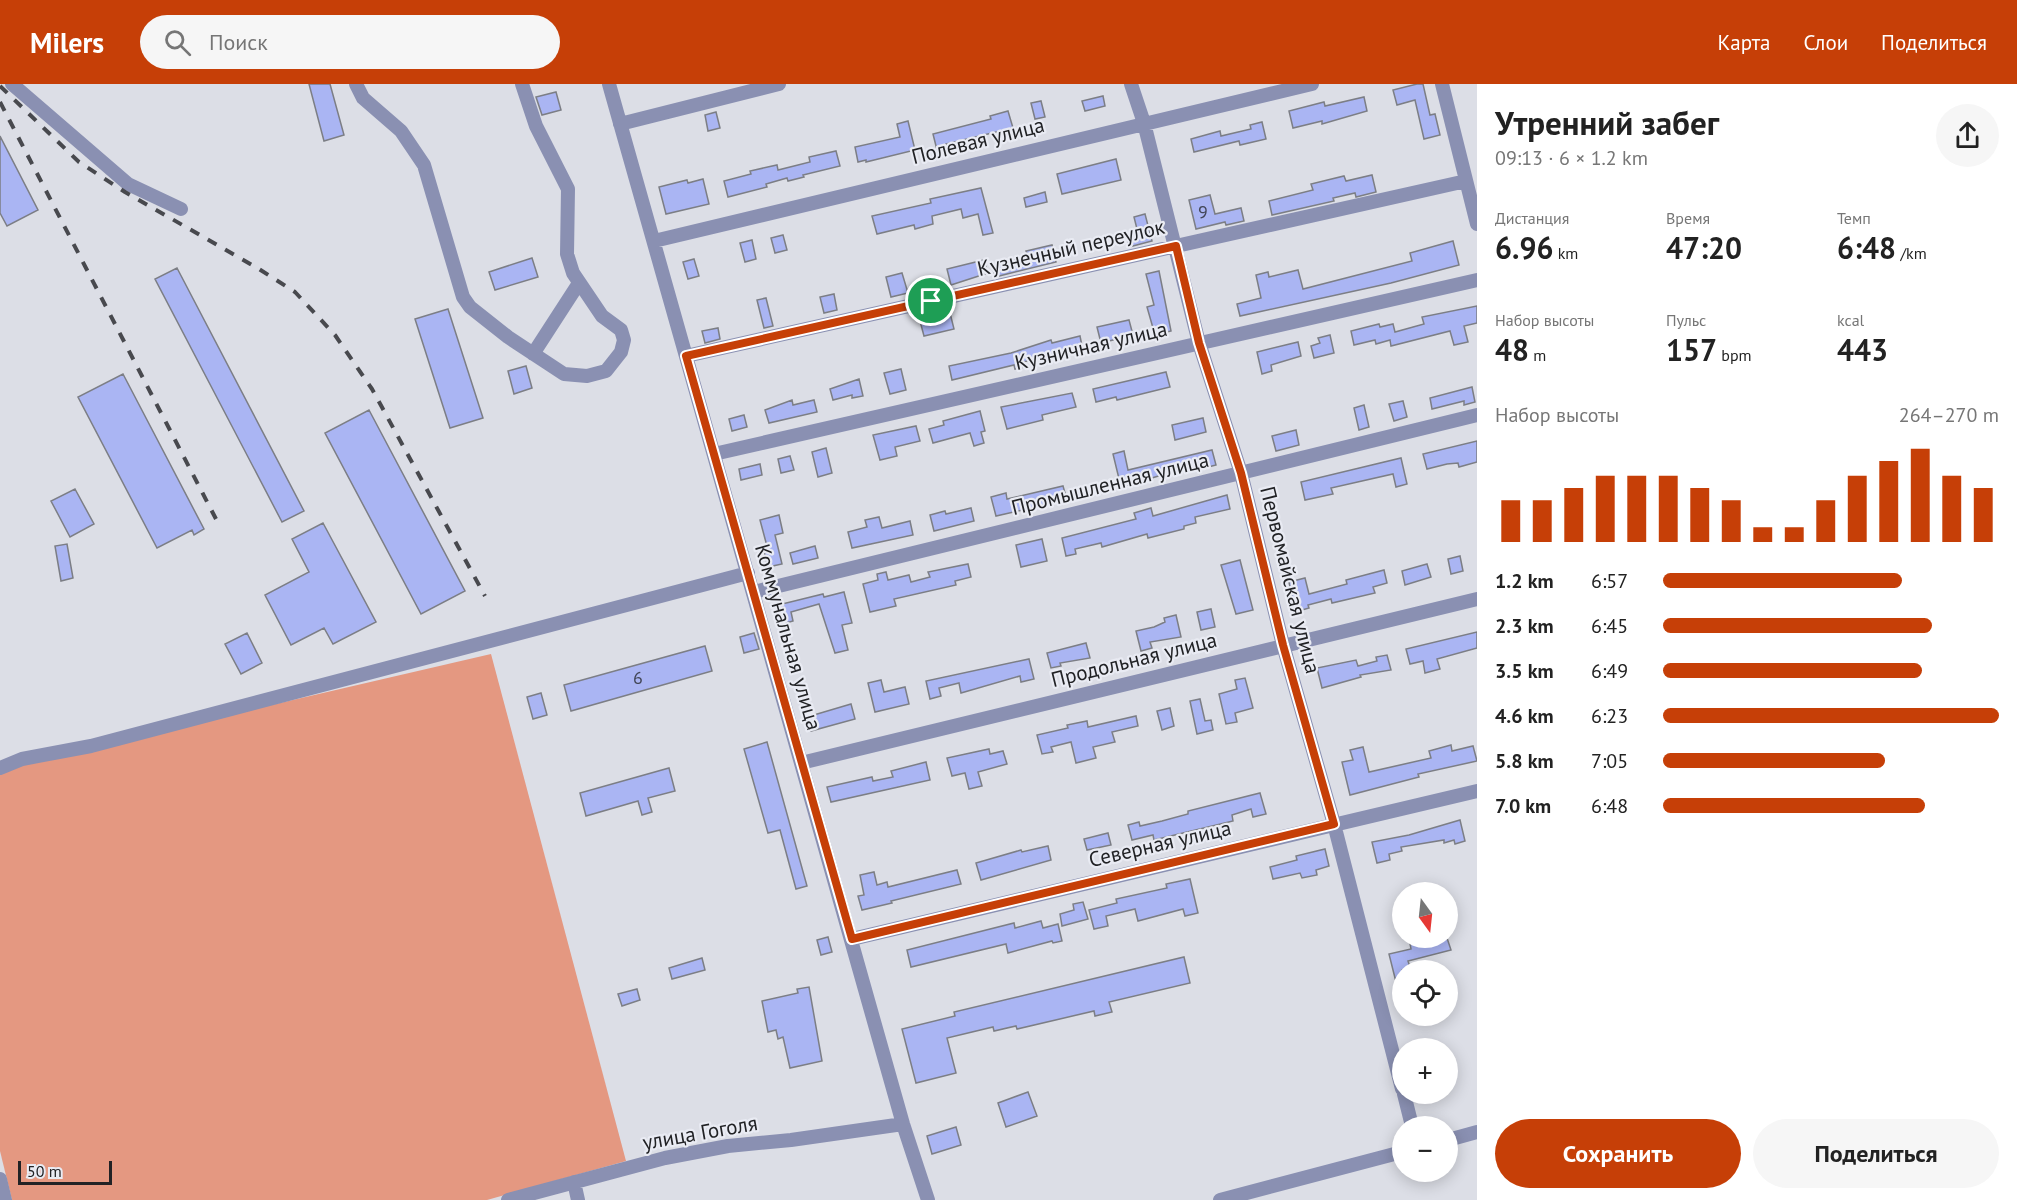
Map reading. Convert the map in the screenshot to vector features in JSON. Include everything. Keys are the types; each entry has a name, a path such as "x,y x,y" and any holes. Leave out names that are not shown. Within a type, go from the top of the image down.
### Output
{"street":[{"path":"12,84 128,184 181,209"},
{"path":"356,84 363,98 401,131 424,165 463,297 470,308 564,374 587,375 606,371 621,352 624,340 621,330 602,316 579,282 567,254 568,189 536,126 522,84"},
{"name":"Коммунальная улица","path":"609,84 903,1124 928,1200"},
{"path":"620,124 779,84"},
{"name":"Первомайская улица","path":"1131,84 1144,123 1199,343 1241,473 1283,645 1334,824 1392,1050"},
{"name":"Полевая улица","path":"654,241 1312,84"},
{"path":"1442,84 1477,224"},
{"name":"Кузнечный переулок","path":"686,356 1466,181"},
{"name":"Кузничная улица","path":"714,454 1477,280"},
{"path":"533,354 579,282"},
{"name":"Промышленная улица","path":"754,592 1477,415"},
{"path":"0,768 22,759 91,746 748,573"},
{"name":"Продольная улица","path":"801,764 1477,599"},
{"name":"Северная улица","path":"852,939 1477,791"},
{"name":"улица Гоголя","path":"508,1200 665,1158 728,1146 791,1140 903,1124"},
{"path":"1458,1137 1477,1132"},
{"path":"1220,1200 1392,1155"},
{"path":"0,1179 5,1200"},
{"path":"574,1182 579,1200"}],"shaded area":[{"path":"491,654 626,1161 487,1200 12,1200 0,1151 0,768"}],"building":[{"path":"309,84 330,84 344,135 324,141"},
{"path":"1423,84 1430,115 1435,114 1440,135 1424,139 1415,100 1397,105 1393,90"},
{"path":"556,92 561,110 542,115 536,97"},
{"path":"1103,96 1105,106 1085,111 1082,101"},
{"path":"1364,97 1367,111 1322,124 1322,121 1293,128 1289,111 1324,102 1325,106"},
{"path":"1041,101 1045,117 1035,119 1031,103"},
{"path":"1008,111 1013,128 946,144 947,147 937,150 933,134 991,119 990,116"},
{"path":"716,112 720,128 708,131 705,115"},
{"path":"908,121 915,150 858,162 855,147 900,137 897,124"},
{"path":"1262,122 1266,139 1240,145 1239,141 1194,152 1191,139 1220,131 1221,136 1251,129 1250,125"},
{"path":"0,136 38,210 7,226 0,213"},
{"path":"836,151 840,166 788,181 787,178 766,184 767,187 728,197 724,181 751,174 750,171 777,165 778,170 810,162 809,157"},
{"path":"1116,159 1121,180 1062,194 1057,174"},
{"path":"1372,175 1376,192 1356,197 1355,193 1333,198 1334,201 1272,215 1269,201 1313,190 1311,184 1344,176 1346,181"},
{"path":"703,179 709,204 666,214 659,187 687,180 688,183"},
{"path":"981,188 993,233 983,235 978,214 963,218 961,209 932,216 933,224 915,229 914,225 877,234 872,216 931,203 930,199"},
{"path":"1045,192 1047,202 1026,207 1024,198"},
{"path":"1210,195 1215,214 1241,208 1244,221 1226,225 1225,222 1196,229 1189,200"},
{"path":"1145,214 1152,241 1129,247 1127,236 1138,233 1134,217"},
{"path":"783,235 787,250 775,253 771,238"},
{"path":"752,240 756,259 745,262 740,243"},
{"path":"1453,241 1459,265 1391,283 1240,316 1237,304 1261,298 1256,275 1268,272 1269,277 1298,270 1303,289 1412,261 1410,253"},
{"path":"1052,245 1056,262 995,277 992,265 1028,256 1026,251"},
{"path":"532,258 538,277 495,290 489,272"},
{"path":"694,259 699,276 688,279 683,262"},
{"path":"984,260 988,273 951,285 947,269"},
{"path":"177,268 304,511 282,522 155,279"},
{"path":"1159,271 1171,331 1155,335 1147,307 1154,305 1146,274"},
{"path":"902,273 908,293 891,297 886,277"},
{"path":"834,294 837,310 824,313 820,297"},
{"path":"766,298 773,326 764,328 757,300"},
{"path":"1477,306 1477,323 1464,326 1468,342 1454,345 1450,331 1391,346 1390,340 1376,344 1375,340 1354,345 1351,331 1379,324 1380,327 1393,324 1395,332 1424,324 1422,317"},
{"path":"448,309 483,418 450,428 415,319"},
{"path":"950,313 954,329 924,336 920,321"},
{"path":"1129,320 1133,335 1101,343 1097,327"},
{"path":"718,328 720,339 705,343 702,331"},
{"path":"1330,335 1334,353 1314,358 1311,346 1320,343 1318,338"},
{"path":"1080,336 1083,351 1065,355 1064,352 1023,362 1025,367 1015,369 1014,365 952,380 949,366 1011,353 1051,340 1052,343"},
{"path":"1298,342 1301,356 1271,365 1272,371 1262,374 1257,352"},
{"path":"526,366 532,388 514,394 508,371"},
{"path":"901,369 906,390 890,394 884,373"},
{"path":"1166,372 1170,387 1117,400 1116,397 1096,402 1093,389"},
{"path":"123,374 204,529 194,535 192,530 157,548 78,397"},
{"path":"859,379 863,396 852,398 852,395 833,400 830,389"},
{"path":"1472,387 1475,402 1464,405 1464,401 1432,409 1430,398"},
{"path":"1072,393 1076,407 1042,415 1043,420 1007,429 1001,407"},
{"path":"792,400 793,405 814,400 817,412 769,423 765,410"},
{"path":"1403,401 1407,417 1394,421 1389,404"},
{"path":"1364,405 1369,427 1359,430 1354,408"},
{"path":"369,410 465,591 421,614 325,433"},
{"path":"980,411 985,431 981,432 984,443 974,446 970,433 933,443 929,429 944,425 943,421"},
{"path":"744,415 747,427 732,431 729,419"},
{"path":"1203,418 1206,432 1175,440 1172,425"},
{"path":"916,426 920,441 895,447 897,456 880,460 873,435"},
{"path":"1296,430 1299,445 1276,451 1272,436"},
{"path":"1477,441 1477,462 1459,467 1458,463 1427,469 1423,454"},
{"path":"826,448 832,473 818,477 812,452"},
{"path":"1212,450 1216,465 1189,472 1188,466 1121,487 1113,454 1124,451 1128,470"},
{"path":"790,456 794,470 781,473 778,459"},
{"path":"1401,458 1407,484 1396,487 1393,474 1331,488 1333,494 1305,500 1301,482"},
{"path":"760,464 762,475 741,480 739,469"},
{"path":"1063,486 1067,500 996,516 991,497 1006,493 1007,499"},
{"path":"75,489 94,524 70,537 51,501"},
{"path":"1227,495 1230,509 1195,517 1196,523 1184,526 1184,529 1148,538 1147,534 1102,547 1101,543 1075,549 1076,554 1066,556 1062,538 1136,519 1134,513 1151,508 1153,516"},
{"path":"971,508 974,521 934,531 930,515"},
{"path":"779,515 783,533 775,535 782,564 768,567 764,551 768,550 760,520"},
{"path":"879,517 882,528 910,521 913,535 852,548 848,532 867,527 865,520"},
{"path":"323,523 376,622 333,644 324,628 291,645 265,595 309,572 292,539"},
{"path":"1042,539 1047,561 1021,567 1016,545"},
{"path":"67,544 73,578 61,581 55,546"},
{"path":"815,546 818,558 793,564 790,553"},
{"path":"1460,556 1463,571 1451,574 1448,559"},
{"path":"1240,560 1253,610 1236,614 1221,565"},
{"path":"968,564 971,577 955,581 956,585 894,599 896,606 870,612 863,584 878,580 877,574 886,572 888,580 909,575 911,582 930,577 928,572"},
{"path":"1427,564 1431,577 1405,585 1402,571"},
{"path":"1384,570 1387,583 1373,587 1375,593 1332,603 1331,599 1308,605 1309,608 1295,612 1289,582 1305,578 1309,594 1347,584 1346,580"},
{"path":"844,592 852,623 842,625 848,650 835,653 819,604 791,612 793,621 782,624 778,605 823,594 824,597"},
{"path":"1211,609 1215,627 1201,630 1197,612"},
{"path":"1176,615 1181,637 1150,642 1152,648 1141,651 1136,631 1154,627 1165,622 1164,618"},
{"path":"1477,632 1477,648 1437,659 1440,669 1425,673 1423,661 1410,664 1406,649"},
{"path":"247,633 262,663 241,674 225,644"},
{"path":"754,633 759,649 744,653 740,637"},
{"path":"1086,643 1090,658 1060,663 1061,666 1051,668 1047,653"},
{"path":"705,646 712,671 571,711 564,685"},
{"path":"1387,655 1391,670 1360,675 1361,677 1322,688 1317,668 1356,660 1358,666 1377,661 1376,657"},
{"path":"1029,659 1034,679 1021,682 1020,676 961,693 959,683 939,688 941,696 930,699 926,681"},
{"path":"1245,678 1253,708 1235,713 1237,722 1226,724 1219,694 1237,689 1235,680"},
{"path":"881,680 884,692 905,687 909,704 875,712 868,683"},
{"path":"541,693 547,715 533,719 527,697"},
{"path":"1200,699 1205,721 1211,720 1213,730 1197,734 1190,701"},
{"path":"851,704 855,719 811,731 807,717"},
{"path":"1170,708 1174,726 1162,730 1157,711"},
{"path":"1136,716 1138,726 1112,732 1115,742 1093,747 1096,758 1076,763 1071,742 1051,747 1053,752 1042,754 1037,735 1087,721 1088,727"},
{"path":"767,742 807,886 796,889 780,830 768,833 744,749"},
{"path":"1451,745 1452,751 1473,746 1477,761 1418,774 1419,777 1350,795 1342,762 1353,760 1350,750 1363,747 1369,772 1431,758 1429,751"},
{"path":"989,749 990,754 1003,751 1007,764 978,772 982,786 969,789 965,773 952,776 947,758"},
{"path":"926,762 930,780 831,802 827,787 872,777 873,781 893,777 891,771"},
{"path":"669,768 675,791 648,798 652,812 642,815 638,801 586,816 580,793"},
{"path":"1260,793 1266,814 1253,817 1251,809 1232,815 1233,821 1154,840 1153,835 1132,840 1128,825 1139,822 1140,826 1162,821 1188,814 1188,811"},
{"path":"1460,820 1465,841 1455,844 1454,840 1444,843 1444,840 1401,847 1402,851 1389,854 1390,860 1377,863 1372,842 1409,835"},
{"path":"1108,833 1111,845 1087,850 1084,839"},
{"path":"1048,846 1051,860 981,880 976,863 1021,850 1022,852"},
{"path":"1325,849 1329,866 1316,870 1317,875 1302,878 1300,873 1273,879 1270,867 1297,860 1296,856"},
{"path":"957,870 961,884 862,910 858,896 864,895 860,875 874,872 877,885 887,882 888,887"},
{"path":"1190,879 1198,913 1185,916 1183,909 1138,921 1135,909 1106,916 1108,926 1094,929 1089,910 1117,903 1116,899 1167,888 1166,884"},
{"path":"1083,902 1088,919 1062,926 1060,914 1074,910 1073,904"},
{"path":"1041,921 1043,928 1058,924 1062,941 1053,943 1052,941 1008,953 1006,944 911,967 907,950 1014,923 1015,928"},
{"path":"828,937 832,952 821,955 817,940"},
{"path":"1450,948 1451,950 1412,960 1392,960 1392,966 1389,954 1411,949"},
{"path":"1184,957 1190,983 1109,1002 1112,1012 1095,1016 1094,1011 1017,1029 1016,1026 994,1031 993,1027 947,1038 956,1073 916,1083 902,1029 955,1016 954,1012"},
{"path":"702,958 705,970 672,979 669,968"},
{"path":"809,987 822,1061 790,1068 783,1037 778,1039 776,1030 768,1032 762,1001 798,993 797,989"},
{"path":"637,989 640,1000 622,1006 618,994"},
{"path":"1028,1092 1037,1116 1006,1127 998,1103"},
{"path":"956,1127 961,1145 932,1154 927,1136"}],"railway":[{"path":"0,86 79,162 125,192 295,292 335,335 372,389 485,596"},
{"path":"0,102 216,519"}],"route":[{"path":"1176,246 1199,343 1241,473 1283,645 1334,824 852,939 686,356 931,301 1176,246"}]}
